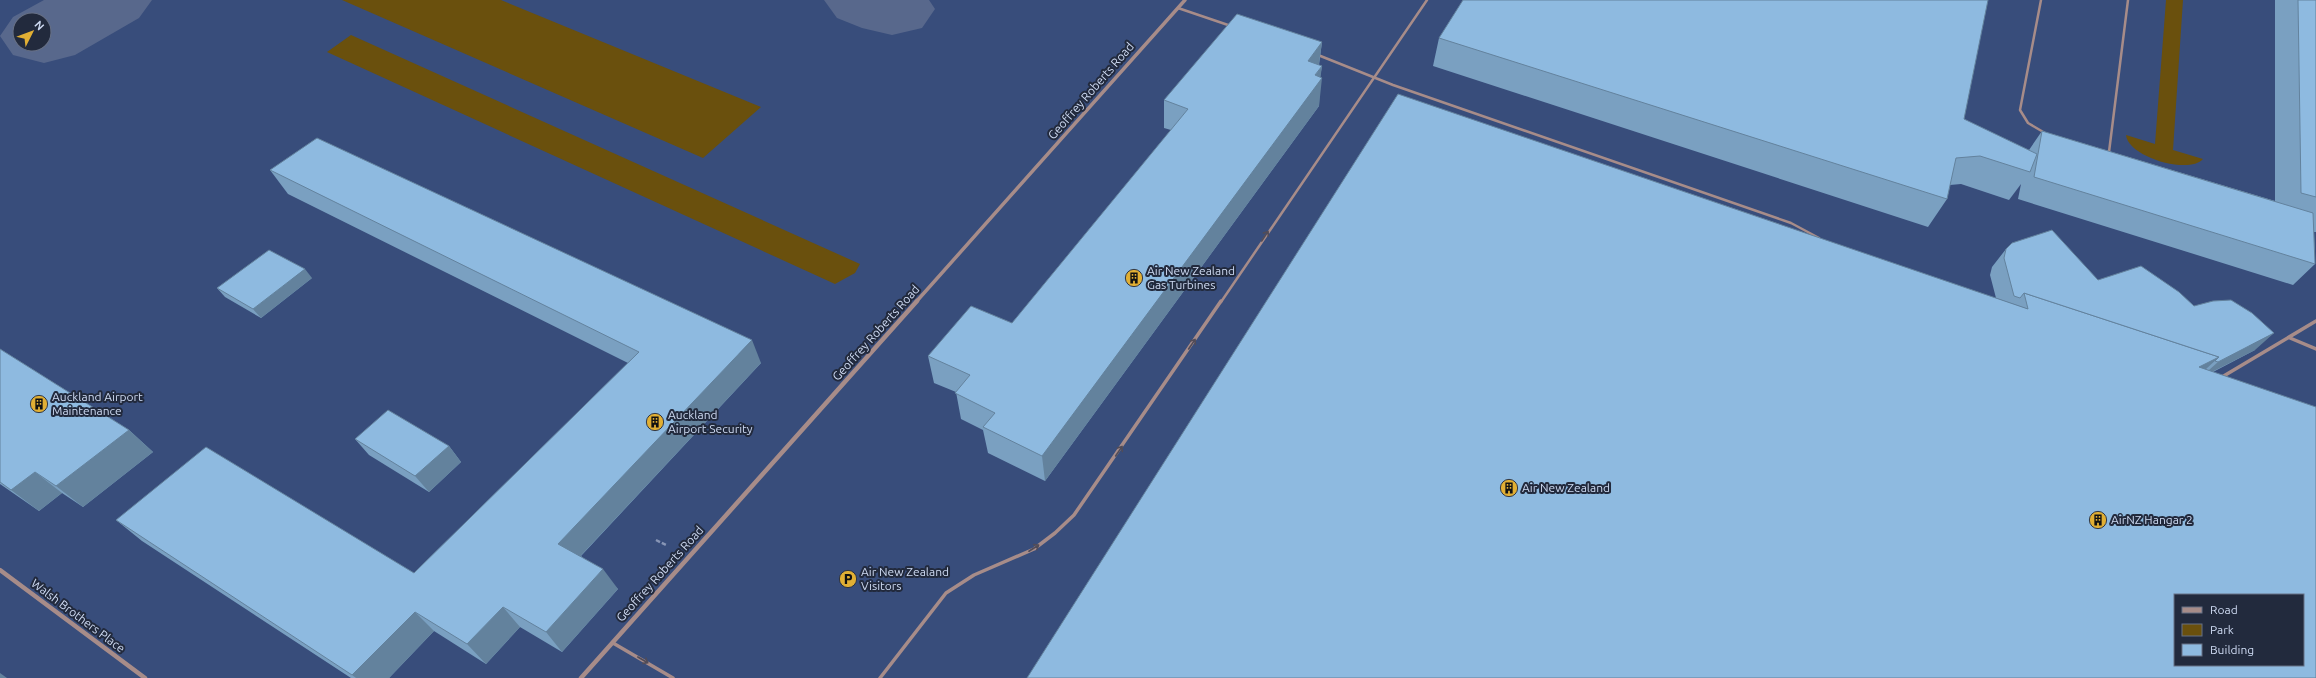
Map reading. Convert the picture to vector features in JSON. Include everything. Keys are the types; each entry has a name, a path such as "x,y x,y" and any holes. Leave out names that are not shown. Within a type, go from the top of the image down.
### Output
{"street":[{"name":"Geoffrey Roberts Road","path":"581,678 1185,0"},
{"name":"Walsh Brothers Place","path":"0,570 145,678"}],"lane":[{"path":"880,678 946,593 975,573 999,565 1027,552 1058,533 1080,508 1427,0"},
{"path":"2041,0 2020,110 2028,123 2046,133"},
{"path":"2102,150 2109,152 2128,0"},
{"path":"1178,8 1232,26"},
{"path":"1313,54 1790,223 1826,241"},
{"path":"2220,378 2290,338 2316,321"},
{"path":"2290,338 2316,350"},
{"path":"613,643 673,678"}],"shaded area":[{"path":"0,0 2316,0 2316,678 0,678"}],"green space":[{"path":"342,0 501,0 761,107 703,158"},
{"path":"2166,0 2183,0 2173,150 2203,159 2196,163 2185,165 2160,161 2148,156 2137,150 2129,143 2126,135 2155,144"},
{"path":"351,35 860,264 855,273 835,284 327,52"}],"building":[{"path":"1463,0 1988,0 1964,119 2037,154 2030,172 1980,156 1956,158 1947,199 1439,38"},
{"path":"2298,0 2316,0 2316,197 2301,193"},
{"name":"Air New Zealand Gas Turbines","path":"1237,14 1322,42 1308,61 1322,66 1315,75 1322,78 1042,456 983,427 995,413 955,393 970,375 928,356 971,306 1012,323 1188,109 1164,100"},
{"name":"Air New Zealand","path":"1398,94 2028,309 2024,293 2219,357 2199,367 2316,407 2316,678 1027,678"},
{"path":"2042,131 2313,213 2315,264 2034,177"},
{"name":"Auckland Airport Security","path":"317,138 752,340 558,544 603,569 546,632 503,607 467,644 415,612 352,675 116,520 206,447 414,573 639,352 270,170"},
{"path":"2052,230 2098,280 2141,266 2179,292 2194,306 2213,301 2231,300 2252,313 2274,333 2218,362 2215,361 2219,357 2024,293 2020,298 2014,296 2004,258 2006,249 2012,243"},
{"path":"269,250 305,269 253,309 217,288"},
{"name":"Auckland Airport Maintenance","path":"0,349 129,430 56,486 35,472 11,490 0,482"},
{"path":"388,410 449,446 415,476 355,439"}],"taxiway":[{"path":"52,32 109,0"},
{"path":"867,0 892,9"}],"place":[{"name":"Air New Zealand Gas Turbines","path":"1134,278"},
{"name":"Auckland Airport Maintenance","path":"39,404"},
{"name":"Auckland Airport Security","path":"655,422"},
{"name":"Air New Zealand","path":"1509,488"},
{"name":"AirNZ Hangar 2","path":"2098,520"},
{"name":"Air New Zealand Visitors","path":"848,579"}]}
